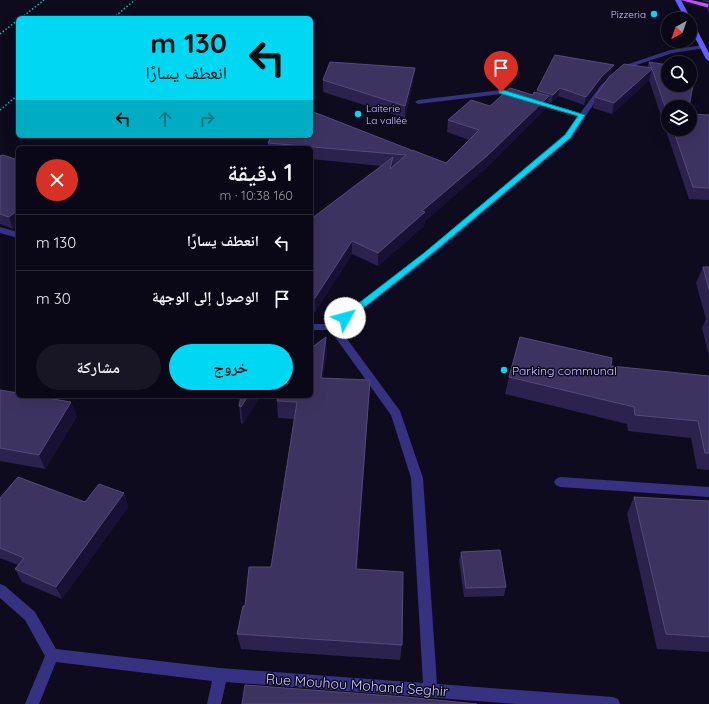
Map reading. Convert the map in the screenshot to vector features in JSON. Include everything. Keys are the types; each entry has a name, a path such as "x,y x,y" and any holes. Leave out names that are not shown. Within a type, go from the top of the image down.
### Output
{"main road":[{"path":"678,0 684,12"},
{"path":"684,0 709,6"},
{"path":"697,35 709,59"}],"street":[{"path":"313,327 333,327 426,255 568,136 581,115 603,86 615,75 628,66 672,51 703,47"},
{"path":"418,102 501,92 523,98"},
{"path":"530,100 581,115"},
{"path":"0,230 16,234"},
{"path":"333,327 396,414 417,478 430,690"},
{"path":"560,482 709,492"},
{"path":"0,590 30,616 52,655 32,704"},
{"name":"Rue Mouhou Mohand Seghir","path":"52,655 220,675 613,704"},
{"path":"214,704 220,675"}],"path":[{"path":"24,16 44,0"},
{"path":"115,16 135,0"},
{"path":"0,34 16,22"},
{"path":"0,110 16,97"}],"building":[{"path":"555,55 614,65 602,76 586,97 560,88 553,95 537,90"},
{"path":"330,62 415,68 405,106 323,80"},
{"path":"649,62 661,64 661,92 692,92 690,100 663,100 652,69 614,103 595,97 609,77 624,64 652,68"},
{"path":"510,88 533,95 534,92 549,96 488,155 422,211 425,212 378,253 352,241 315,298 313,298 313,217 393,157 390,169 406,155 268,143 270,138 313,138 313,112 411,151 412,150 446,163 479,130 448,120 471,100 490,106"},
{"path":"697,114 709,115 709,188 693,187 675,136 697,136"},
{"path":"3,155 16,159 16,212 9,217 0,214 0,156"},
{"path":"703,267 709,267 709,290"},
{"path":"326,337 321,378 370,380 356,569 403,572 402,645 237,634 243,606 245,606 249,567 271,567 297,402 277,401 278,398 313,398 313,347"},
{"path":"520,337 612,358 611,366 709,376 709,453 705,453 698,421 635,415 634,407 509,377"},
{"path":"0,390 16,393 16,398 47,398 71,402 39,455 0,448"},
{"path":"241,398 247,398 241,407 239,406"},
{"path":"18,477 85,502 99,484 124,493 56,587 15,569 24,558 0,548 0,498"},
{"path":"634,497 709,501 709,637 666,634"},
{"path":"500,550 506,587 466,588 461,552"},
{"path":"245,685 406,697 477,704 242,704"}],"place":[{"name":"Pizzeria","path":"654,14"},
{"name":"Laiterie La vallée","path":"358,114"},
{"name":"Parking communal","path":"504,370"}],"route":[{"path":"345,318 426,255 568,136 581,115 501,92"}]}
